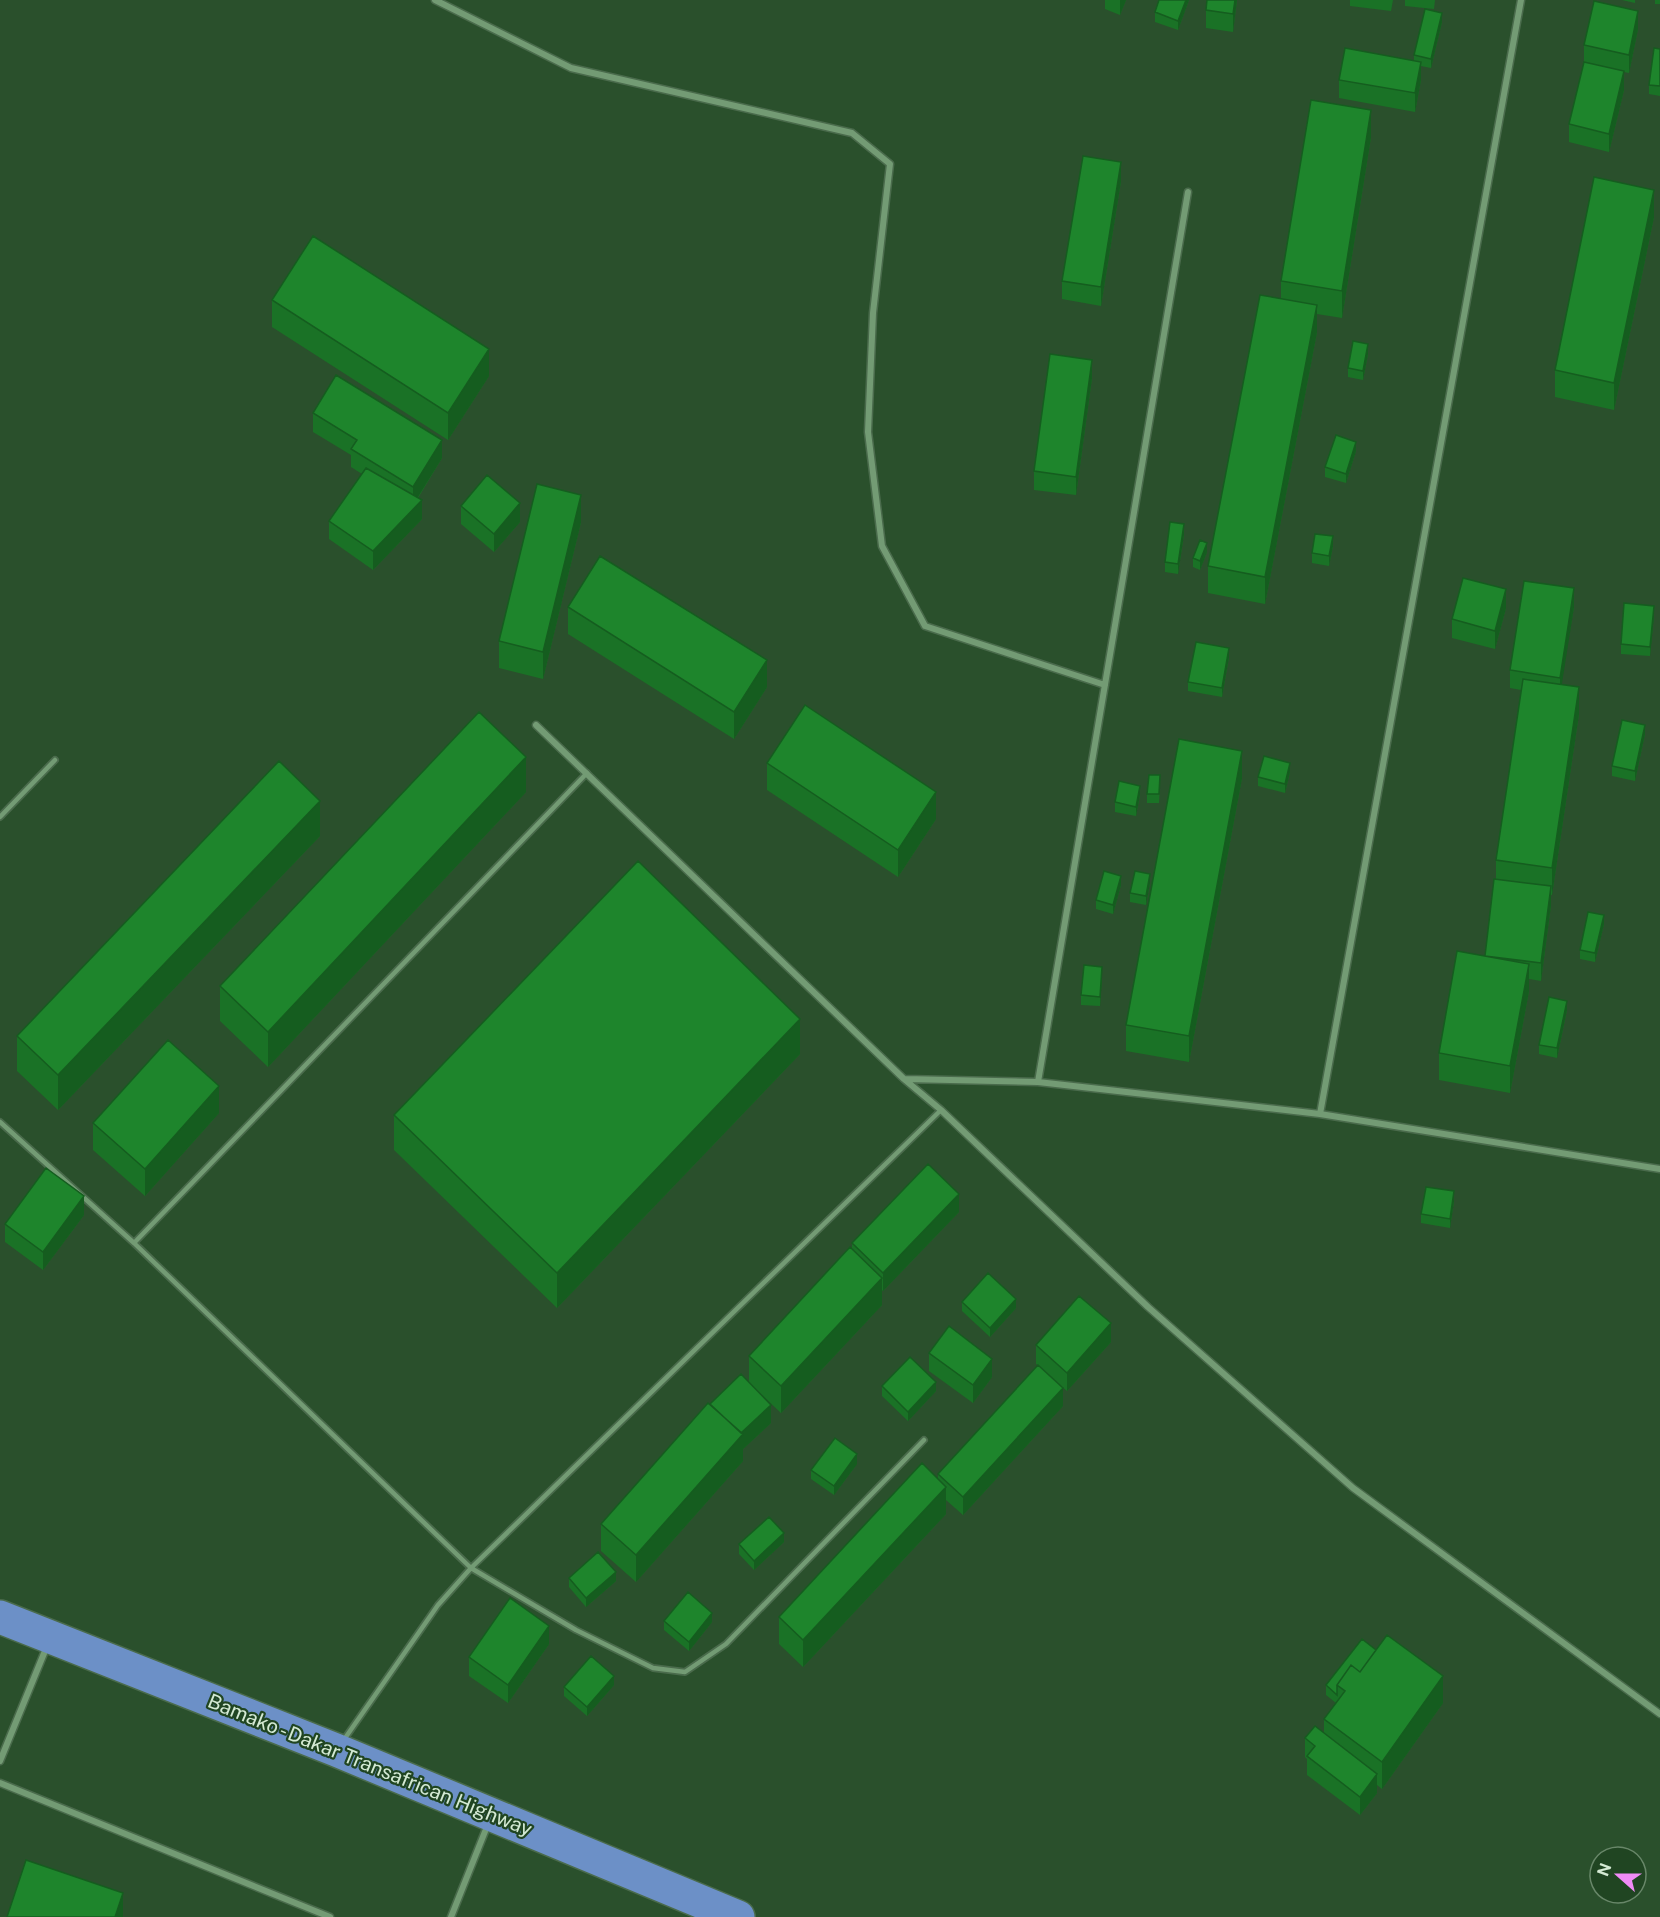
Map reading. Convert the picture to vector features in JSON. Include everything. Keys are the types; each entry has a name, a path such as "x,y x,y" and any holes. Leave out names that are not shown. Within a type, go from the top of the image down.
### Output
{"highway":[{"name":"Bamako - Dakar Transafrican Highway","path":"0,1617 336,1750 738,1917"}],"street":[{"path":"435,0 571,68 852,133 890,164 873,313 868,432 882,546 925,626 1105,685"},
{"path":"1320,1114 1521,0"},
{"path":"1038,1082 1188,192"},
{"path":"536,725 904,1079 941,1110 1148,1307 1353,1488 1660,1714"},
{"path":"904,1079 1038,1082 1320,1114 1660,1169"},
{"path":"0,1761 51,1637"},
{"path":"0,1783 330,1917"},
{"path":"451,1917 492,1815"}],"lane":[{"path":"0,817 55,760"},
{"path":"134,1243 587,773"},
{"path":"336,1750 438,1605 471,1568 941,1110"},
{"path":"0,1122 134,1243 471,1568 576,1630 653,1668 685,1672 726,1644 924,1440"}],"building":[{"path":"1159,0 1186,0 1178,21 1155,12"},
{"path":"1207,0 1235,0 1233,14 1206,10"},
{"path":"1594,1 1638,11 1629,55 1584,45"},
{"path":"1425,9 1442,13 1431,59 1414,55"},
{"path":"1345,48 1421,62 1415,93 1339,80"},
{"path":"1654,48 1660,49 1660,86 1649,85"},
{"path":"1584,62 1624,71 1609,134 1569,124"},
{"path":"1311,100 1371,110 1342,291 1281,281"},
{"path":"1083,156 1121,162 1101,287 1062,281"},
{"path":"1594,177 1654,190 1614,383 1555,370"},
{"path":"313,236 489,349 448,413 272,300"},
{"path":"1260,295 1317,305 1265,577 1208,566"},
{"path":"1353,341 1368,344 1363,371 1348,368"},
{"path":"1050,354 1092,360 1076,477 1034,471"},
{"path":"336,375 442,440 413,487 351,449 357,440 313,413"},
{"path":"1336,435 1356,442 1346,474 1325,467"},
{"path":"366,468 422,500 373,551 329,521"},
{"path":"487,475 520,503 494,534 461,506"},
{"path":"537,484 581,495 543,652 499,641"},
{"path":"1170,522 1184,524 1178,564 1165,562"},
{"path":"1315,534 1333,536 1329,556 1312,553"},
{"path":"1200,540 1207,543 1200,561 1193,558"},
{"path":"600,556 767,660 734,712 568,607"},
{"path":"1463,578 1506,589 1495,631 1452,619"},
{"path":"1524,581 1574,588 1560,678 1510,670"},
{"path":"1624,603 1654,606 1650,647 1621,644"},
{"path":"1196,642 1229,648 1222,688 1188,682"},
{"path":"1523,679 1579,687 1552,868 1496,860"},
{"path":"805,705 936,792 898,850 767,763"},
{"path":"479,712 526,757 268,1032 220,986"},
{"path":"1622,720 1645,725 1635,771 1612,766"},
{"path":"1179,739 1242,751 1189,1036 1126,1025"},
{"path":"1264,756 1290,763 1285,784 1258,777"},
{"path":"279,761 320,801 58,1075 17,1036"},
{"path":"1149,775 1160,775 1159,794 1147,794"},
{"path":"1119,781 1140,786 1136,807 1115,802"},
{"path":"638,861 800,1019 557,1273 394,1115"},
{"path":"1104,871 1121,876 1113,905 1096,900"},
{"path":"1135,871 1150,874 1146,896 1130,893"},
{"path":"1494,879 1551,886 1541,963 1485,956"},
{"path":"1588,912 1604,915 1595,953 1580,950"},
{"path":"1457,951 1529,964 1510,1066 1439,1053"},
{"path":"1084,965 1102,967 1100,997 1081,995"},
{"path":"1549,997 1567,1001 1557,1048 1539,1045"},
{"path":"168,1040 219,1086 145,1169 93,1123"},
{"path":"928,1164 959,1194 883,1273 852,1243"},
{"path":"46,1168 84,1196 43,1252 5,1224"},
{"path":"1426,1187 1454,1191 1450,1219 1421,1214"},
{"path":"850,1247 882,1278 781,1386 749,1356"},
{"path":"988,1273 1016,1299 990,1328 962,1302"},
{"path":"1079,1296 1111,1323 1067,1373 1036,1345"},
{"path":"949,1326 992,1359 973,1385 929,1353"},
{"path":"910,1357 936,1382 908,1412 882,1386"},
{"path":"1038,1365 1063,1388 963,1497 938,1474"},
{"path":"741,1374 771,1405 741,1433 710,1404"},
{"path":"708,1403 743,1434 636,1555 601,1524"},
{"path":"835,1438 857,1454 834,1486 811,1470"},
{"path":"922,1463 946,1487 803,1640 779,1617"},
{"path":"769,1517 784,1533 754,1561 739,1544"},
{"path":"598,1552 616,1572 586,1598 569,1578"},
{"path":"688,1592 712,1613 689,1642 664,1621"},
{"path":"510,1598 549,1626 508,1685 469,1657"},
{"path":"1387,1635 1443,1676 1382,1762 1324,1719 1345,1691 1337,1685 1351,1665 1360,1672"},
{"path":"1362,1639 1376,1650 1360,1672 1351,1665 1337,1685 1337,1695 1326,1685"},
{"path":"591,1656 614,1676 587,1707 564,1687"},
{"path":"1315,1726 1377,1774 1360,1797 1307,1756 1315,1746 1305,1738"},
{"path":"26,1860 123,1893 115,1917 7,1917"}]}
